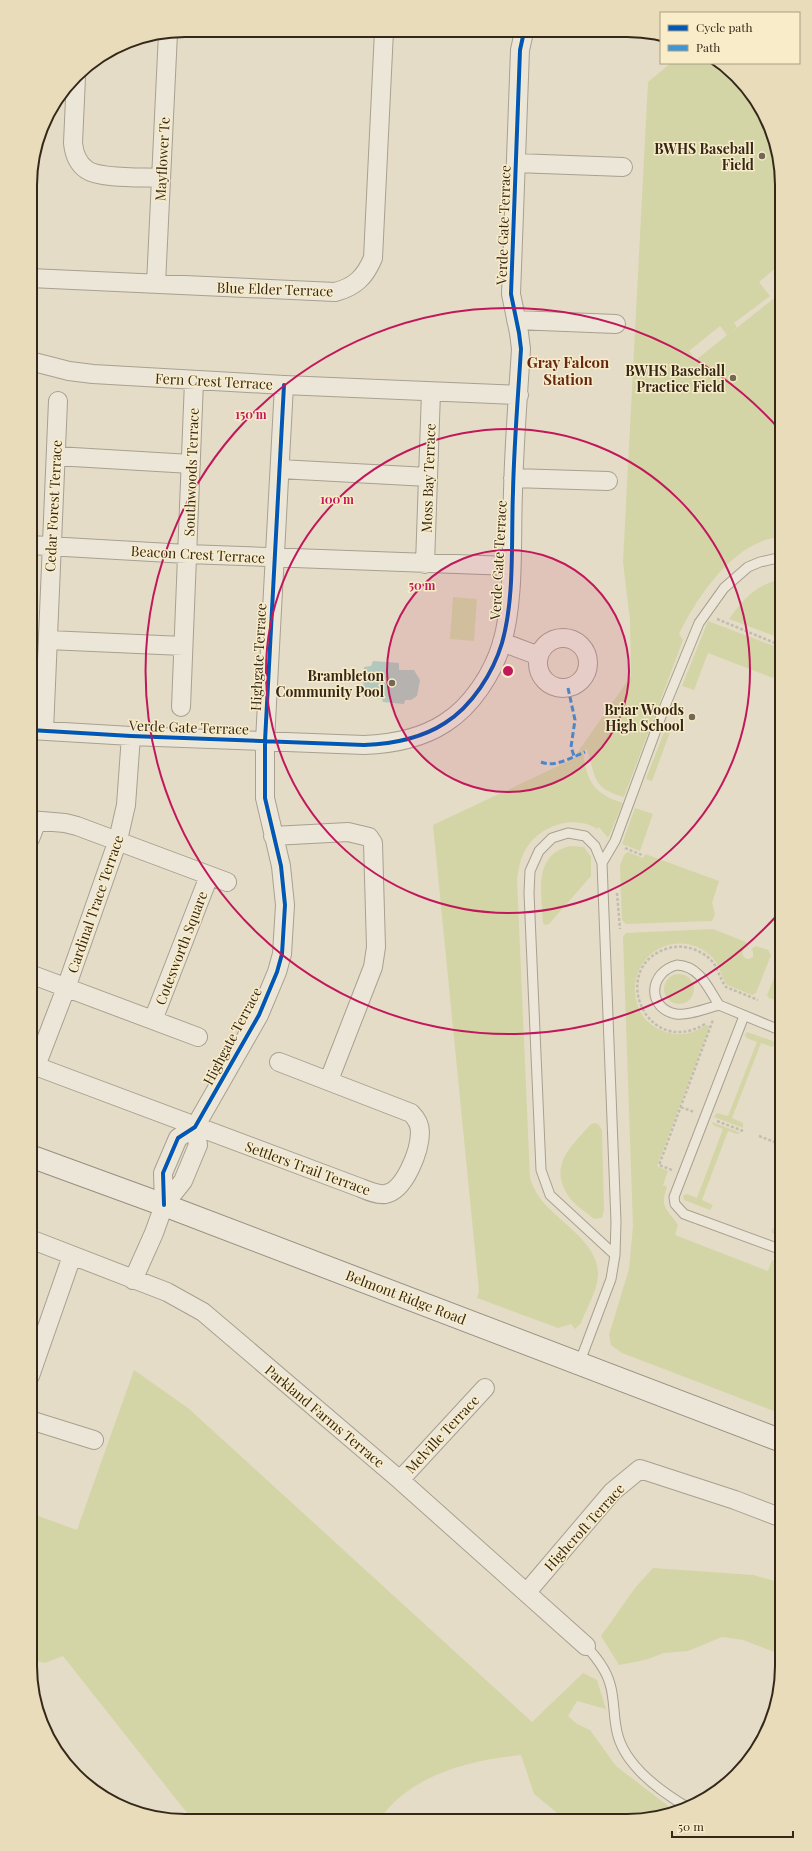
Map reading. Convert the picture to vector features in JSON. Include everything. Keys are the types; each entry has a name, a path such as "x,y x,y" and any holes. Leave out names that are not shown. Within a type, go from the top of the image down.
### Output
{"main road":[{"name":"Belmont Ridge Road","path":"37,1159 164,1205 775,1438"}],"street":[{"name":"Blue Elder Terrace","path":"37,278 335,292 348,289 359,282 368,271 373,258 384,37"},
{"name":"Verde Gate Terrace","path":"37,730 265,742 364,745 383,744 427,732 446,723 469,702 484,683 502,642 509,604 513,478 521,350 511,294 520,50 523,37"},
{"name":"Mayflower Te","path":"156,284 168,38"},
{"path":"76,85 73,143 74,152 79,162 87,170 98,174 161,178"},
{"path":"516,163 622,167"},
{"path":"516,320 616,324"},
{"name":"Fern Crest Terrace","path":"37,363 69,371 93,374 194,381 519,395"},
{"name":"Southwoods Terrace","path":"181,707 194,381"},
{"name":"Highgate Terrace","path":"195,1127 259,1015 277,972 282,954 285,931 285,905 281,866 265,798 265,742 284,385"},
{"name":"Moss Bay Terrace","path":"425,564 431,392"},
{"name":"Cedar Forest Terrace","path":"37,730 48,640 58,401"},
{"path":"56,456 191,464"},
{"path":"280,469 428,477"},
{"path":"513,478 608,481"},
{"name":"Beacon Crest Terrace","path":"37,545 275,558 511,566"},
{"path":"48,640 183,646"},
{"path":"502,642 539,656"},
{"name":"Cardinal Trace Terrace","path":"37,1056 66,988 118,840 126,805 131,736"},
{"name":"Cotesworth Square","path":"37,820 65,823 118,840 227,882"},
{"path":"273,836 348,832 369,837 373,843 376,947 373,967 329,1080"},
{"name":"Cotesworth Square","path":"153,1020 209,876"},
{"name":"Cotesworth Square","path":"37,977 198,1037"},
{"name":"Settlers Trail Terrace","path":"37,1067 377,1194 386,1194 395,1189 404,1181 412,1163 420,1132 418,1121 411,1113 329,1080 279,1062"},
{"path":"133,1280 154,1233 164,1205 183,1180 198,1145 195,1127"},
{"name":"Parkland Farms Terrace","path":"37,1242 167,1292 203,1312 400,1480 586,1646"},
{"path":"37,1356 72,1256"},
{"name":"Melville Terrace","path":"400,1480 484,1388"},
{"path":"37,1422 94,1440"},
{"name":"Highcroft Terrace","path":"527,1592 612,1492 640,1469 735,1500 775,1515"}],"lane":[{"path":"602,863 614,840 663,711 699,624 724,588 748,567 760,562 775,559"},
{"path":"579,1364 611,1279 615,1255 616,1222 602,863 595,846 585,836 568,833 552,838 538,851 530,871 529,893 541,1170 550,1195 615,1255"},
{"path":"719,1006 698,973 692,968 677,965 669,967 658,977 655,993 663,1008 670,1012 678,1014 719,1006 775,1027"},
{"path":"744,1016 674,1196 675,1204 684,1214 775,1247"},
{"path":"586,1646 600,1663 610,1684 618,1735 624,1751 653,1783 682,1804"}],"path":[{"path":"706,614 775,643"},
{"path":"621,854 624,847 642,855"},
{"path":"617,890 620,929"},
{"path":"712,1022 708,1022 688,1032 677,1032 660,1027 648,1018 640,1006 637,990 638,975 648,960 660,950 673,947 684,946 699,951 715,964 726,987 758,1000"},
{"path":"670,1175 672,1169 659,1165 714,1018"},
{"path":"681,1108 696,1112"},
{"path":"712,1119 742,1131"},
{"path":"759,1136 775,1142"}],"green space":[{"path":"670,64 712,64 732,80 750,103 760,119 770,146 774,165 775,269 759,282 770,296 734,323 737,327 729,334 775,298 775,538 765,540 749,548 734,559 720,572 707,588 687,619 679,634 683,640 624,797 614,794 601,786 594,775 587,749 583,751 586,771 593,785 598,791 623,803 608,838 599,827 597,829 578,823 558,825 539,834 532,841 524,852 519,867 517,879 530,1178 535,1191 543,1202 578,1236 593,1254 597,1265 598,1276 594,1294 581,1323 575,1329 571,1324 558,1328 477,1298 479,1291 433,825 573,759 631,676 630,620 623,562 648,82","holes":["720,326 727,335 696,360 689,351"]},
{"path":"775,581 775,636 729,619 751,593"},
{"path":"453,597 477,599 474,641 450,639"},
{"path":"708,621 775,646 775,673 773,678 708,653 694,690 682,686"},
{"path":"666,727 671,729 652,781 646,779"},
{"path":"635,808 653,814 640,851 622,844"},
{"path":"570,846 584,847 591,857 591,876 549,924 545,925 543,923 541,888 544,866 558,851"},
{"path":"628,852 643,858 645,854 719,881 712,903 715,914 712,921 626,924 622,920 620,866 624,855"},
{"path":"713,929 746,942 748,947 744,949 742,954 745,958 749,959 753,957 753,951 751,949 756,946 768,950 771,955 756,993 752,995 727,985 713,958 699,948 685,944 670,944 657,950 646,959 638,971 635,986 637,1003 640,1012 650,1023 663,1031 674,1034 685,1034 696,1031 706,1025 710,1026 657,1166 668,1171 663,1185 667,1187 664,1204 678,1225 675,1235 768,1271 772,1260 775,1260 775,1411 622,1353 611,1345 609,1335 629,1269 633,1226 623,937 626,933"},
{"path":"679,974 685,975 693,983 693,995 685,1003 679,1004 673,1003 665,995 664,989 665,983 673,975"},
{"path":"775,975 775,1000 769,998 767,995"},
{"path":"747,1032 773,1041 775,1044 772,1047 761,1043 732,1118 743,1123 743,1128 714,1117 717,1113 728,1116 757,1042 747,1038 745,1035"},
{"path":"712,1122 741,1133 737,1134 728,1131 702,1200 713,1205 710,1210 684,1200 683,1196 687,1194 697,1198 723,1129 713,1125"},
{"path":"594,1123 598,1124 602,1130 604,1210 602,1218 594,1219 570,1198 562,1183 560,1174 565,1156 570,1148 590,1125"},
{"path":"775,1228 775,1234 772,1233 772,1229"},
{"path":"134,1370 188,1408 532,1722 583,1673 597,1680 606,1709 577,1701 568,1716 577,1724 590,1730 616,1766 670,1808 637,1814 558,1814 534,1794 521,1755 482,1761 443,1772 408,1791 384,1814 188,1814 63,1656 45,1663 37,1661 37,1516 77,1530"},
{"path":"653,1568 753,1575 775,1581 775,1652 743,1640 722,1637 688,1651 664,1653 645,1660 619,1665 601,1636 635,1588"}],"shaded area":[{"name":"Brambleton Community Pool","path":"373,661 399,663 399,670 414,670 420,680 417,696 411,700 405,700 404,704 383,702 382,699 363,697 364,667 371,666"}],"marked path":[{"path":"568,688 575,720 571,747 574,756"},
{"path":"541,762 552,764 558,763 585,752"}],"cycle path":[{"path":"37,730 131,736 364,745 395,742 426,733 455,716 473,698 493,666 502,643 511,588 514,456 521,349 511,294 520,50 523,37"},
{"path":"164,1205 163,1173 178,1138 195,1127 259,1015 277,972 282,954 285,905 281,866 265,798 265,741 284,385"}],"place":[{"name":"BWHS Baseball Field","path":"762,156"},
{"name":"BWHS Baseball Practice Field","path":"733,378"},
{"name":"Brambleton Community Pool","path":"392,683"},
{"name":"Briar Woods High School","path":"692,717"}],"district":[{"name":"Gray Falcon Station","path":"568,370"}]}
